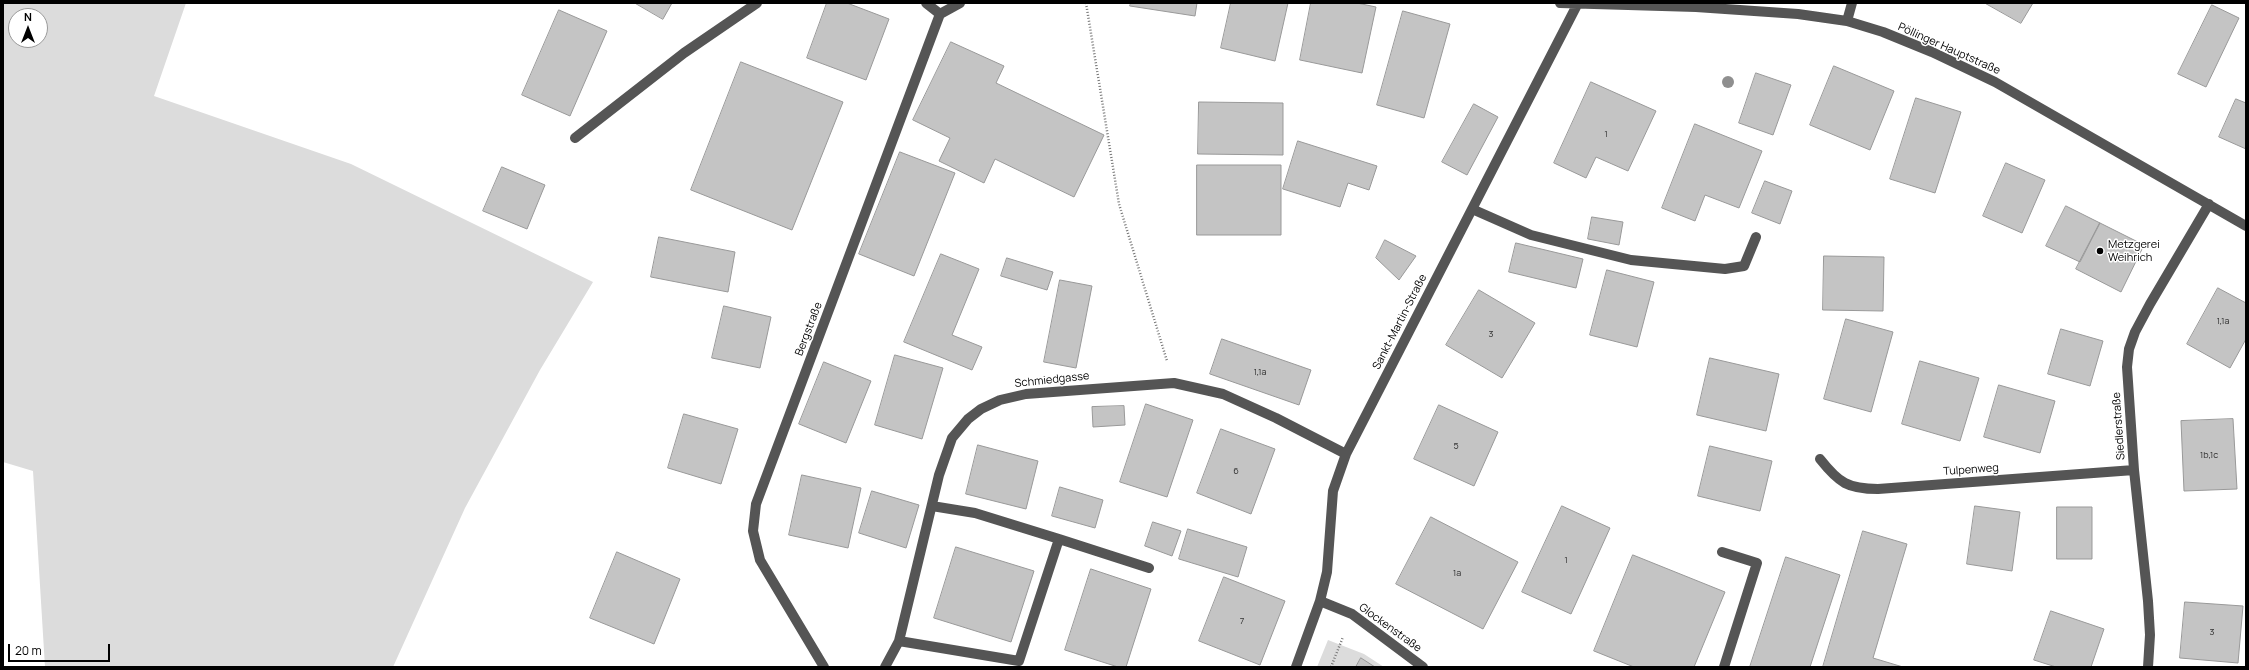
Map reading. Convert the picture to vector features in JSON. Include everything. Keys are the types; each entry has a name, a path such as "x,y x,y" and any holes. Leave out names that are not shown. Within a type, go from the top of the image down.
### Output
{"street":[{"path":"574,138 684,53 757,3"},
{"path":"926,3 940,14 960,3"},
{"name":"Pöllinger Hauptstraße","path":"1560,3 1577,5 1662,5 1751,10 1847,21 1932,52 1995,82 2246,226"},
{"path":"1847,21 1852,3"},
{"name":"Sankt-Martin-Straße","path":"1296,667 1320,601 1327,572 1333,491 1346,454 1577,5"},
{"name":"Bergstraße","path":"824,667 760,560 753,531 756,504 940,14"},
{"name":"Siedlerstraße","path":"2148,667 2150,635 2148,601 2134,470 2127,367 2129,349 2135,332 2150,304 2209,204"},
{"path":"1472,209 1531,235 1631,260 1725,270 1744,266 1756,237"},
{"name":"Schmiedgasse","path":"885,667 899,642 939,475 952,438 968,419 981,409 1000,400 1026,394 1174,383 1223,394 1276,418 1346,454"},
{"name":"Tulpenweg","path":"1820,459 1839,480 1858,489 1878,490 2134,470"},
{"path":"932,506 975,513 1149,568"},
{"path":"899,642 1019,661 1058,539"},
{"path":"1722,552 1757,563 1724,667"},
{"name":"Glockenstraße","path":"1320,601 1352,614 1423,667"}],"path":[{"path":"1086,3 1119,204 1174,383"},
{"path":"1331,667 1352,614"}],"shaded area":[{"path":"3,3 186,3 154,96 351,164 593,282 540,370 465,508 393,667 45,667 33,471 3,462"},
{"path":"1328,640 1364,654 1384,667 1317,667"}],"building":[{"path":"635,3 672,3 663,19"},
{"path":"827,3 847,3 889,19 866,80 807,58"},
{"path":"1131,3 1197,3 1195,16 1130,6"},
{"path":"1231,3 1288,3 1275,61 1221,48"},
{"path":"1311,3 1357,3 1376,7 1362,73 1300,60"},
{"path":"1985,3 2033,3 2021,23"},
{"path":"2212,5 2239,18 2206,87 2178,74"},
{"path":"559,10 607,31 570,116 522,95"},
{"path":"1403,11 1450,24 1424,118 1377,105"},
{"path":"951,42 1004,66 996,83 1104,135 1074,197 995,159 984,183 939,161 950,138 913,120"},
{"path":"741,62 843,102 792,230 691,190"},
{"path":"1834,66 1894,91 1870,150 1810,125"},
{"path":"1756,73 1791,85 1773,135 1739,123"},
{"path":"1591,82 1656,111 1628,171 1596,157 1586,178 1554,163"},
{"path":"1916,98 1961,112 1935,193 1890,179"},
{"path":"2236,99 2246,103 2246,149 2219,137"},
{"path":"1199,102 1283,103 1283,155 1198,154"},
{"path":"1474,104 1498,117 1467,175 1442,162"},
{"path":"1695,124 1762,151 1739,208 1705,195 1695,221 1662,208"},
{"path":"1298,141 1377,166 1369,190 1348,183 1340,207 1283,189"},
{"path":"900,152 955,173 914,276 859,254"},
{"path":"2006,163 2045,180 2022,233 1983,216"},
{"path":"1197,165 1281,165 1281,235 1197,235"},
{"path":"502,167 545,185 527,229 483,211"},
{"path":"1765,181 1792,191 1780,224 1752,213"},
{"path":"2066,206 2100,223 2080,262 2046,246"},
{"path":"1592,217 1623,222 1619,245 1588,239"},
{"path":"2100,223 2144,245 2121,292 2076,269"},
{"path":"659,237 735,252 728,292 651,277"},
{"path":"1385,240 1416,256 1399,280 1376,258"},
{"path":"1516,243 1583,259 1576,288 1509,272"},
{"path":"941,254 979,269 952,335 982,347 972,370 904,342"},
{"path":"1824,256 1884,257 1883,311 1823,310"},
{"path":"1007,258 1053,272 1047,290 1001,276"},
{"path":"1607,270 1654,282 1637,347 1590,335"},
{"path":"1060,280 1092,286 1076,368 1044,362"},
{"path":"2218,288 2246,303 2246,339 2230,368 2187,344"},
{"path":"1479,290 1535,323 1502,378 1446,345"},
{"path":"724,306 771,317 760,368 712,358"},
{"path":"1846,319 1893,332 1871,412 1824,399"},
{"path":"2061,329 2103,341 2090,386 2048,374"},
{"path":"1222,339 1311,370 1299,405 1210,374"},
{"path":"895,355 943,368 922,439 875,425"},
{"path":"1710,358 1779,374 1766,431 1697,415"},
{"path":"1920,361 1979,378 1960,441 1902,424"},
{"path":"824,362 871,381 846,443 799,424"},
{"path":"1999,385 2055,401 2040,453 1984,437"},
{"path":"1146,404 1193,420 1167,497 1120,482"},
{"path":"1439,405 1498,432 1474,486 1414,459"},
{"path":"1124,406 1125,425 1093,427 1092,407"},
{"path":"684,414 738,429 721,484 668,468"},
{"path":"2233,419 2237,489 2184,491 2181,421"},
{"path":"1221,429 1275,449 1251,514 1197,493"},
{"path":"978,445 1038,461 1026,509 966,494"},
{"path":"1710,446 1772,461 1760,511 1698,496"},
{"path":"802,475 861,488 848,548 789,535"},
{"path":"1060,487 1103,500 1095,528 1052,516"},
{"path":"872,491 919,505 906,548 859,533"},
{"path":"1562,506 1610,528 1571,614 1522,592"},
{"path":"1975,506 2020,512 2012,571 1967,564"},
{"path":"2057,507 2092,507 2092,559 2057,559"},
{"path":"1431,517 1518,562 1483,629 1396,584"},
{"path":"1153,522 1181,531 1172,556 1145,546"},
{"path":"1188,529 1247,547 1238,577 1179,559"},
{"path":"1863,531 1907,544 1873,658 1903,667 1823,667"},
{"path":"956,547 1034,571 1011,642 934,618"},
{"path":"617,552 680,579 654,644 590,618"},
{"path":"1633,555 1725,592 1694,667 1634,667 1594,651"},
{"path":"1786,557 1840,575 1810,667 1750,667"},
{"path":"1091,569 1151,589 1126,667 1118,667 1065,650"},
{"path":"1224,577 1285,601 1260,665 1199,641"},
{"path":"2185,602 2243,606 2238,663 2180,658"},
{"path":"2051,611 2104,629 2091,667 2056,667 2034,660"},
{"path":"1361,658 1375,667 1356,667"}],"place":[{"name":"Metzgerei Weihrich","path":"2100,251"}]}
